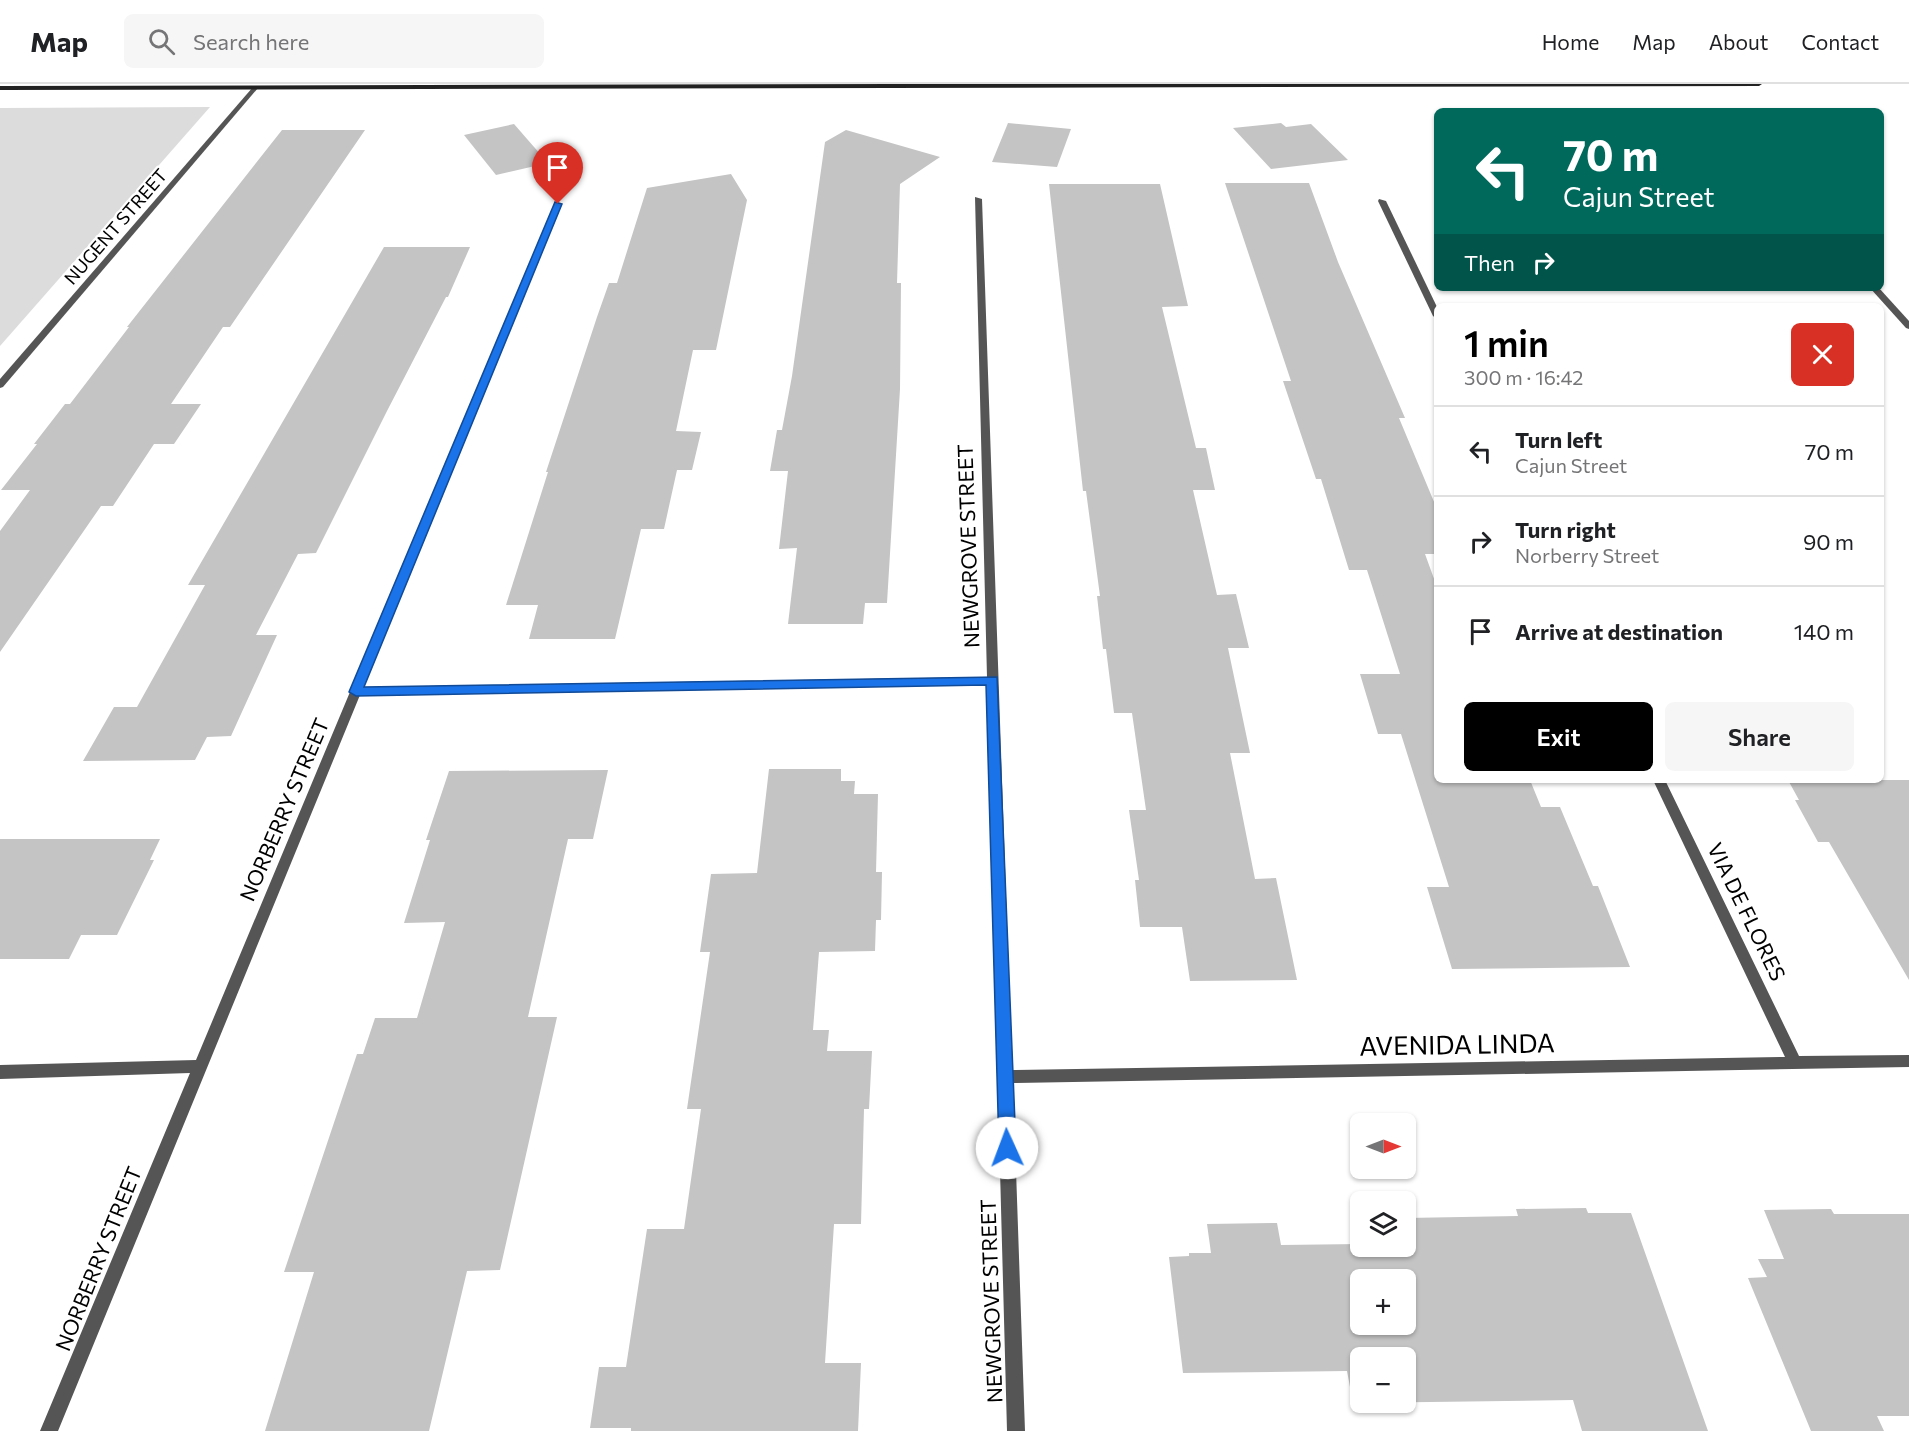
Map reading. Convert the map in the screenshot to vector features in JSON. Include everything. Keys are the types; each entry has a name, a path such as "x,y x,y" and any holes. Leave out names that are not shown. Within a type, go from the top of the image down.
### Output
{"main road":[{"path":"0,88 1759,84"}],"street":[{"name":"NUGENT STREET","path":"0,385 255,88"},
{"name":"NEWGROVE STREET","path":"978,199 1016,1431"},
{"path":"1382,201 1434,309"},
{"name":"NORBERRY STREET","path":"49,1431 558,204"},
{"path":"1877,291 1909,326"},
{"path":"356,692 992,681"},
{"name":"VIA DE FLORES","path":"1660,783 1794,1063"},
{"name":"AVENIDA LINDA","path":"1005,1077 1909,1061"},
{"path":"0,1072 200,1066"}],"shaded area":[{"path":"210,107 0,346 0,108"}],"building":[{"path":"1008,123 1071,129 1057,167 992,162"},
{"path":"1281,123 1286,127 1311,124 1348,160 1271,169 1233,128"},
{"path":"514,124 548,163 496,175 464,135"},
{"path":"282,130 365,130 230,327 223,327 171,404 201,404 174,444 154,444 113,506 101,506 0,652 0,531 30,490 1,490 65,404 70,404 129,327 127,327"},
{"path":"846,130 940,157 900,184 897,283 901,283 900,389 887,603 865,603 863,624 788,624 797,548 779,549 788,471 770,471 777,430 782,430 792,376 825,142"},
{"path":"731,174 747,200 716,350 693,350 676,431 701,432 692,470 677,470 664,529 641,529 615,639 529,639 538,605 506,605 548,472 546,472 597,317 609,283 617,283 647,188"},
{"path":"1225,183 1309,183 1338,262 1405,418 1399,418 1434,502 1434,554 1425,554 1434,579 1434,783 1531,783 1541,807 1560,807 1593,886 1598,886 1630,967 1452,969 1427,887 1449,887 1401,734 1378,734 1360,674 1400,674 1367,570 1349,570 1321,479 1316,479 1283,381 1291,381"},
{"path":"1049,184 1160,184 1188,306 1162,307 1196,448 1206,448 1215,490 1193,490 1217,595 1236,594 1249,648 1228,648 1250,753 1230,753 1255,879 1276,878 1297,980 1190,981 1182,927 1140,927 1135,880 1139,880 1129,810 1146,810 1132,713 1114,713 1106,649 1103,649 1097,596 1100,596 1086,491 1083,491"},
{"path":"384,247 470,247 448,297 387,411 316,553 298,554 256,635 277,635 231,736 207,737 195,760 83,761 114,707 137,707 205,585 188,585"},
{"path":"769,769 841,769 841,781 855,781 854,794 878,794 876,872 882,872 881,920 876,920 875,951 819,952 813,1030 829,1030 827,1051 872,1051 869,1109 864,1109 861,1224 834,1224 825,1363 861,1363 858,1431 631,1431 631,1428 590,1428 599,1367 626,1367 647,1229 684,1229 701,1109 687,1109 710,952 700,952 711,874 757,873"},
{"path":"608,770 593,839 568,839 528,1017 557,1017 500,1270 467,1271 429,1431 265,1431 314,1272 284,1272 357,1054 363,1054 375,1018 417,1018 445,922 404,923 430,840 426,840 449,771"},
{"path":"1884,780 1909,780 1909,980 1829,842 1818,842 1795,800 1799,800 1790,783 1884,783"},
{"path":"0,839 160,839 150,860 154,860 117,935 81,935 69,959 0,959"},
{"path":"1586,1208 1588,1213 1631,1213 1708,1431 1582,1431 1573,1400 1416,1402 1416,1347 1350,1347 1350,1387 1347,1371 1183,1373 1169,1257 1189,1256 1189,1253 1211,1253 1207,1224 1277,1223 1281,1245 1350,1244 1350,1257 1416,1257 1416,1218 1518,1216 1516,1209"},
{"path":"1831,1209 1834,1214 1909,1214 1909,1416 1877,1416 1884,1431 1811,1431 1748,1278 1767,1277 1758,1259 1784,1259 1764,1210"}],"route":[{"path":"558,204 356,692 992,681 1007,1148"}]}
